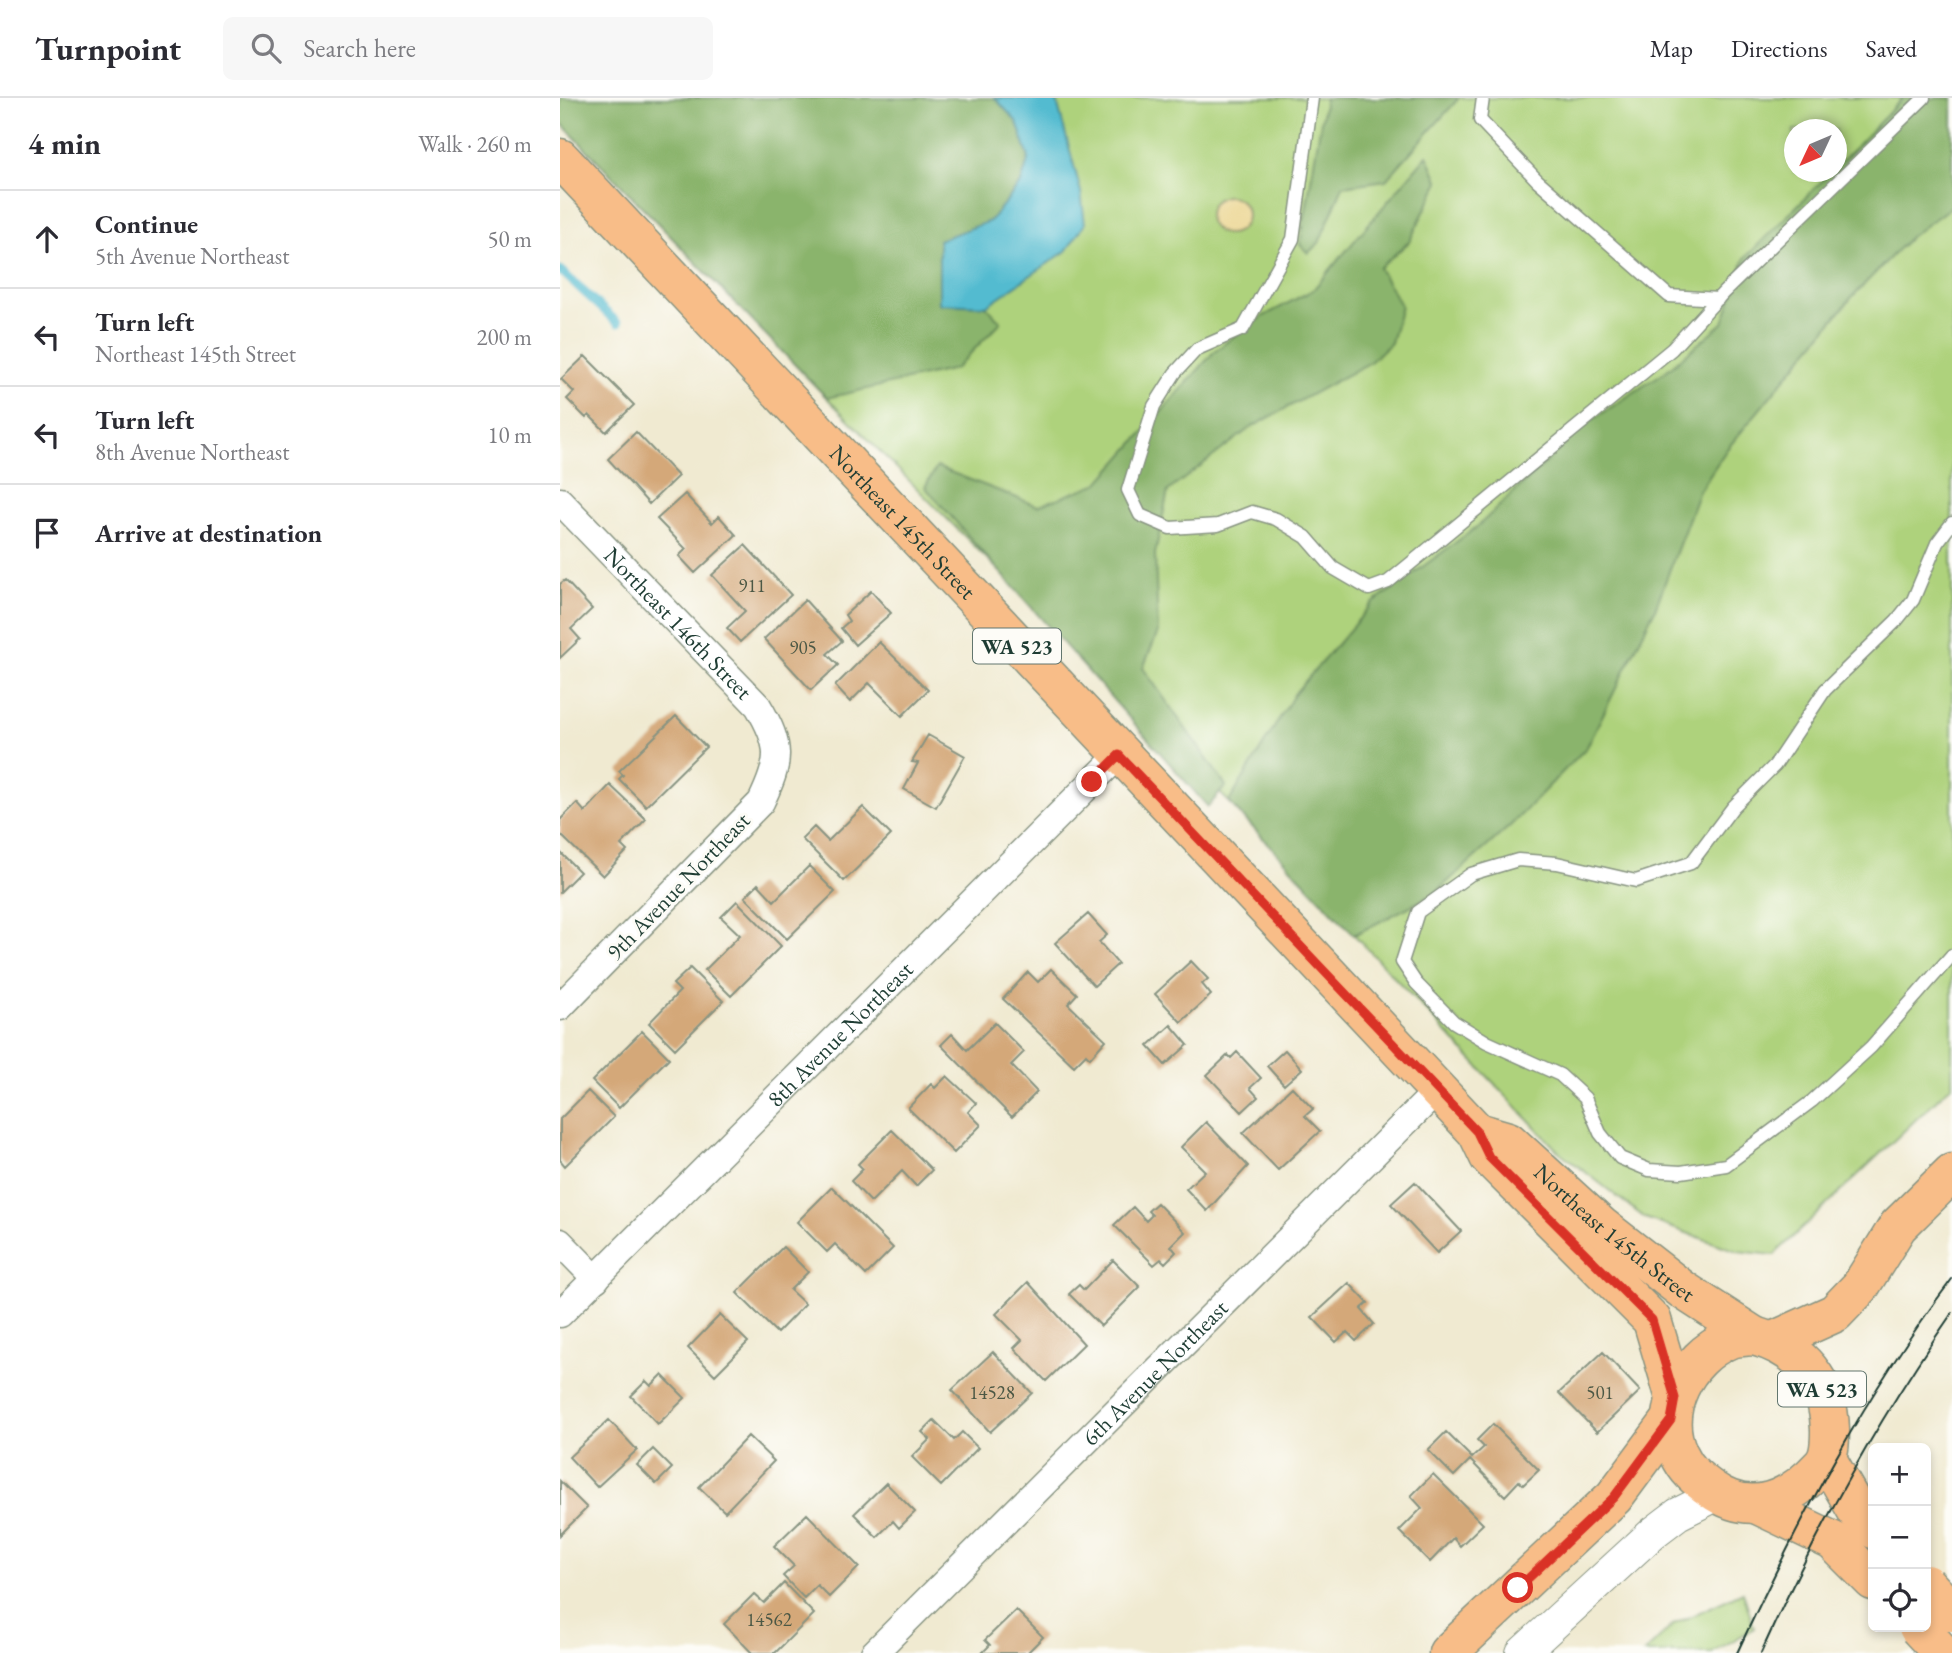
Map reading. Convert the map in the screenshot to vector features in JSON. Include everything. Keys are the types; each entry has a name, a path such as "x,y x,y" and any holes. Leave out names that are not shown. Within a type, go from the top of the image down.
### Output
{"main road":[{"name":"Northeast 145th Street","path":"560,158 1119,755 1477,1132 1489,1157 1652,1320 1673,1409"},
{"name":"Northeast 145th Street","path":"1477,1132 1508,1141 1601,1226 1683,1290 1763,1338"},
{"path":"1448,1653 1614,1497 1673,1409 1687,1372 1709,1351 1730,1339 1763,1338 1835,1313 1860,1287 1898,1226 1952,1173"},
{"name":"WA 523","path":"1763,1338 1800,1357 1815,1374 1829,1406 1827,1459"},
{"path":"1673,1409 1678,1453 1692,1475 1718,1494 1736,1502 1756,1504 1833,1541 1868,1576"},
{"path":"1756,1504 1802,1487 1827,1459 1858,1513 1868,1524"},
{"path":"1931,1589 1952,1612"},
{"path":"1923,1632 1942,1653"}],"street":[{"name":"Northeast 146th Street","path":"560,501 758,706 772,729 778,754"},
{"name":"9th Avenue Northeast","path":"560,1007 761,802 773,777 778,754"},
{"name":"8th Avenue Northeast","path":"560,1314 1119,755"},
{"name":"6th Avenue Northeast","path":"874,1653 1437,1091"},
{"path":"560,1242 596,1279"},
{"path":"1522,1653 1653,1533 1678,1514 1718,1494"}],"lane":[{"path":"1312,98 1293,239 1243,329 1197,349 1175,373 1154,406 1128,490 1140,515 1170,528 1219,525 1252,512 1276,519 1306,537 1333,568 1369,590 1388,582 1672,349 1718,299 1924,98"},
{"path":"1483,98 1480,120 1537,180 1669,296 1718,299"},
{"path":"1952,523 1937,543 1913,600 1897,620 1825,690 1775,765 1733,807 1691,863 1636,881 1557,863 1518,860 1471,874 1418,912 1402,962 1416,983 1454,1022 1487,1042 1560,1075 1586,1098 1600,1133 1620,1158 1649,1170 1681,1172 1726,1165 1812,1101 1871,1047 1952,955"},
{"path":"1923,1653 1952,1604"}],"green space":[{"path":"560,98 1952,98 1952,1085 1774,1255 1737,1251 1645,1218 1557,1150 1229,802 827,398 560,122"},
{"path":"560,98 995,98 1017,122 1029,158 1021,183 990,221 939,240 939,303 986,306 1001,322 955,369 827,398 560,122"},
{"path":"1325,98 1459,98 1386,180 1343,186 1319,243 1308,253 1300,245"},
{"path":"1903,98 1952,98 1952,206 1910,237 1852,297 1727,449 1699,491 1655,609 1587,747 1511,825 1434,894 1354,935 1229,802 1295,693 1372,604 1478,526 1586,424 1666,371 1723,323 1745,258 1821,182 1847,182 1847,156"},
{"path":"1427,155 1439,182 1409,242 1379,268 1401,306 1391,343 1369,363 1250,428 1168,491 1155,554 1158,632 1143,668 1226,786 1208,807 925,487 937,467 1038,506 1099,483 1213,353 1249,324 1313,290"},
{"path":"1743,1592 1754,1628 1712,1653 1644,1653 1674,1624"}],"sand":[{"path":"1228,196 1241,202 1247,215 1241,228 1228,234 1215,228 1209,215 1215,202"}],"water":[{"path":"995,98 1056,98 1081,192 1085,224 1066,251 986,306 939,304 939,240 990,221 1021,183 1029,158 1017,122"}],"building":[{"path":"585,356 634,405 606,432 589,415 586,418 567,399 574,392 561,379"},
{"path":"636,432 678,476 649,504 608,459"},
{"path":"685,494 712,523 719,516 736,535 695,573 679,556 686,549 657,519"},
{"path":"745,545 791,595 740,642 727,628 745,611 712,575"},
{"path":"565,580 592,609 571,629 580,639 560,658 560,584"},
{"path":"871,591 891,613 855,645 841,628 849,621 845,615"},
{"path":"805,600 842,641 827,654 838,665 811,690 764,639"},
{"path":"879,642 928,690 902,716 869,683 850,702 835,686"},
{"path":"676,716 706,747 646,806 619,779 623,775 619,771"},
{"path":"928,735 965,756 936,807 904,789 918,763 912,762"},
{"path":"610,785 646,819 621,845 627,851 603,876 560,834 560,820 577,803 585,812"},
{"path":"863,807 891,835 844,881 802,839 814,827 828,841"},
{"path":"560,852 580,872 560,892"},
{"path":"809,866 835,892 787,939 745,897 758,884 774,901"},
{"path":"737,901 781,946 731,996 705,970 740,935 721,917"},
{"path":"1088,914 1107,935 1099,942 1118,964 1094,986 1055,943"},
{"path":"1191,961 1208,979 1202,984 1211,995 1181,1022 1155,994"},
{"path":"690,968 723,1001 675,1049 649,1023 680,991 673,984"},
{"path":"1051,969 1077,994 1068,1004 1106,1040 1090,1058 1086,1054 1074,1066 1003,999 1028,972 1038,982"},
{"path":"995,1023 1024,1052 1011,1065 1037,1092 1012,1117 941,1045 952,1034 967,1050"},
{"path":"1171,1025 1188,1045 1165,1065 1148,1046"},
{"path":"642,1031 669,1058 619,1108 592,1081"},
{"path":"1285,1050 1302,1069 1284,1085 1267,1066"},
{"path":"1237,1052 1261,1078 1250,1088 1258,1097 1242,1112 1207,1075 1228,1055 1231,1058"},
{"path":"947,1076 976,1103 968,1112 981,1125 954,1153 908,1108 931,1084 935,1088"},
{"path":"1292,1087 1313,1109 1305,1116 1320,1131 1278,1170 1243,1133"},
{"path":"588,1091 614,1117 565,1166 560,1160 560,1119"},
{"path":"1206,1122 1248,1166 1207,1211 1186,1189 1205,1171 1181,1147"},
{"path":"892,1130 932,1170 916,1186 902,1171 871,1202 851,1181 863,1169 858,1164"},
{"path":"1415,1182 1461,1231 1437,1253 1391,1204"},
{"path":"832,1187 893,1248 866,1275 835,1244 827,1252 797,1222"},
{"path":"1157,1203 1185,1232 1171,1246 1176,1252 1165,1263 1161,1259 1154,1265 1114,1225 1133,1207 1146,1221 1152,1215 1148,1211"},
{"path":"783,1247 808,1272 790,1290 805,1304 777,1333 737,1293"},
{"path":"1113,1260 1140,1287 1101,1326 1069,1294 1079,1285 1084,1290"},
{"path":"1028,1282 1084,1344 1046,1381 1014,1348 1022,1340 996,1314"},
{"path":"1349,1283 1368,1303 1361,1309 1374,1324 1356,1341 1347,1332 1336,1342 1312,1317"},
{"path":"720,1315 748,1342 715,1375 688,1348"},
{"path":"993,1352 1032,1393 990,1432 952,1390"},
{"path":"1603,1352 1640,1391 1597,1432 1559,1393"},
{"path":"662,1375 685,1398 658,1424 631,1396 646,1381 651,1386"},
{"path":"609,1420 637,1450 597,1487 569,1457"},
{"path":"934,1420 954,1440 962,1432 978,1448 941,1486 912,1457 930,1439 922,1432"},
{"path":"1493,1424 1539,1470 1523,1485 1519,1481 1505,1496 1470,1460 1454,1476 1428,1450 1446,1432 1472,1458 1484,1447 1477,1440"},
{"path":"748,1436 774,1461 725,1512 699,1487"},
{"path":"653,1449 672,1468 656,1484 637,1465"},
{"path":"1433,1474 1483,1524 1460,1546 1453,1538 1430,1562 1399,1531 1422,1508 1411,1496"},
{"path":"560,1481 587,1508 560,1535"},
{"path":"886,1483 915,1512 899,1528 893,1521 877,1537 854,1514"},
{"path":"807,1514 859,1567 829,1597 817,1585 804,1598 783,1576 794,1566 774,1546"},
{"path":"784,1583 814,1614 775,1653 752,1653 724,1624 754,1594 764,1603"},
{"path":"1016,1610 1043,1637 1027,1653 982,1653 990,1645 985,1640"}],"waterway":[{"path":"560,270 618,323"}],"tram line":[{"path":"1737,1653 1784,1555 1862,1413 1952,1279"},
{"path":"1761,1653 1803,1564 1849,1478 1898,1395 1952,1313"}],"route":[{"path":"1092,782 1119,755 1477,1132 1489,1157 1586,1257 1652,1320 1675,1398 1671,1420 1614,1497 1518,1588"}]}
